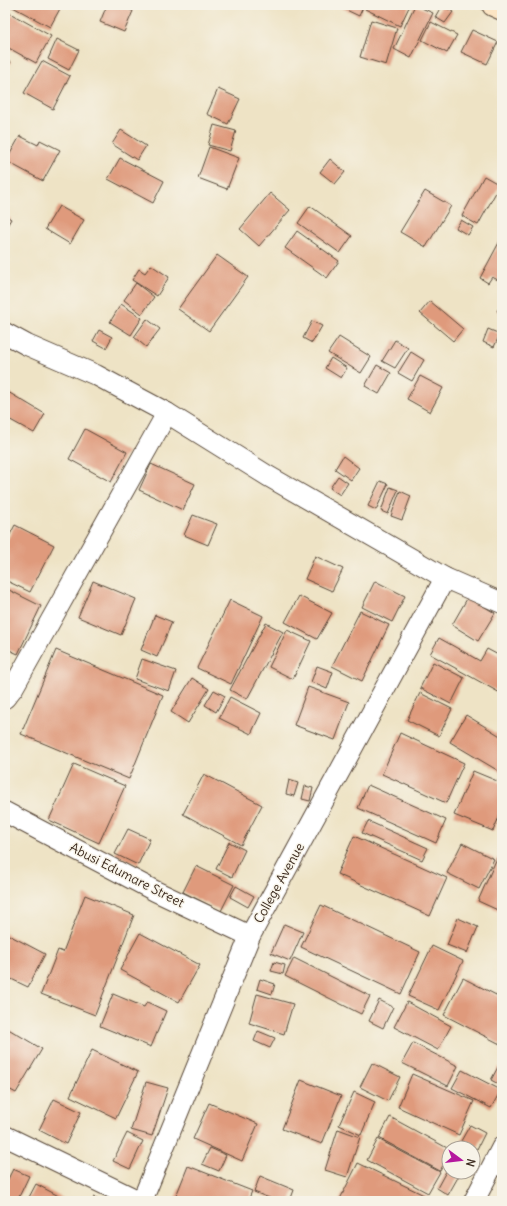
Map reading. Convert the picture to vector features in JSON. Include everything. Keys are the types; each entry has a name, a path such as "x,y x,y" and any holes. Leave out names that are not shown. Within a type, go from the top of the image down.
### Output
{"street":[{"path":"493,5 502,9"},
{"path":"5,333 27,346 96,376 167,413 268,476 445,578 502,603"},
{"path":"5,698 13,688 167,413"},
{"name":"College Avenue","path":"141,1201 250,936 445,578"},
{"name":"Abusi Edumare Street","path":"5,812 155,891 250,936"},
{"path":"5,1136 141,1201"},
{"path":"474,1201 502,1147"}],"building":[{"path":"62,5 50,27 11,6"},
{"path":"107,5 118,5 133,11 124,32 100,22"},
{"path":"336,5 364,5 359,16"},
{"path":"366,5 410,5 400,26 365,9"},
{"path":"415,5 433,13 411,58 394,49"},
{"path":"442,5 453,12 445,23 435,17"},
{"path":"6,11 51,36 36,63 5,46"},
{"path":"371,20 397,28 386,65 360,57"},
{"path":"431,22 457,35 447,53 422,40"},
{"path":"472,30 498,42 487,64 461,52"},
{"path":"57,39 79,50 69,70 48,59"},
{"path":"5,58 11,62 5,71"},
{"path":"42,61 70,76 53,109 24,93"},
{"path":"218,89 240,99 228,124 207,114"},
{"path":"214,125 236,131 230,151 208,145"},
{"path":"121,130 146,146 137,160 112,144"},
{"path":"20,136 38,145 40,140 60,150 43,181 6,161"},
{"path":"209,147 239,158 227,189 198,178"},
{"path":"120,158 164,181 153,203 108,179"},
{"path":"330,159 345,172 335,184 320,172"},
{"path":"484,176 500,185 478,225 462,216"},
{"path":"425,191 451,206 426,247 400,232"},
{"path":"270,193 290,210 259,246 240,229"},
{"path":"59,206 84,220 70,244 45,229"},
{"path":"310,206 352,236 340,253 298,223"},
{"path":"5,215 11,219 5,229"},
{"path":"461,220 473,227 468,235 456,228"},
{"path":"297,231 339,261 327,278 285,248"},
{"path":"502,237 502,282 492,277 488,283 480,278"},
{"path":"217,255 248,277 209,331 178,309"},
{"path":"151,265 169,277 157,296 132,280 139,269 145,273"},
{"path":"136,283 154,297 142,314 124,300"},
{"path":"430,301 463,329 453,341 420,313"},
{"path":"502,303 502,314 497,311"},
{"path":"121,304 142,318 131,335 110,322"},
{"path":"147,319 160,329 146,347 134,337"},
{"path":"312,321 322,326 312,343 303,338"},
{"path":"488,329 500,334 494,347 483,342"},
{"path":"99,330 112,337 106,348 93,341"},
{"path":"339,337 371,357 361,373 328,353"},
{"path":"395,340 408,348 395,368 382,361"},
{"path":"411,352 424,360 412,381 398,373"},
{"path":"331,358 347,368 341,378 325,368"},
{"path":"377,365 391,373 379,394 365,386"},
{"path":"420,376 443,388 430,412 407,399"},
{"path":"8,392 45,414 34,433 5,417 5,399"},
{"path":"85,429 127,452 111,482 69,459"},
{"path":"343,456 359,468 351,480 335,469"},
{"path":"151,464 195,484 183,510 139,490"},
{"path":"338,476 348,483 340,495 330,488"},
{"path":"380,481 388,484 376,510 368,506"},
{"path":"390,487 398,490 388,514 381,511"},
{"path":"400,491 411,496 402,520 391,516"},
{"path":"193,515 217,524 208,545 184,535"},
{"path":"15,525 54,545 30,592 5,580 5,544"},
{"path":"315,556 343,569 332,591 305,579"},
{"path":"93,581 136,599 121,635 78,617"},
{"path":"375,581 405,596 392,622 362,607"},
{"path":"5,588 41,606 18,654 5,648"},
{"path":"299,596 332,613 317,639 285,622"},
{"path":"468,597 495,613 478,641 452,625"},
{"path":"230,600 263,616 231,684 197,668"},
{"path":"360,611 389,625 362,681 332,666"},
{"path":"155,615 172,622 157,657 141,650"},
{"path":"266,623 283,632 247,699 230,690"},
{"path":"287,630 311,641 293,679 269,667"},
{"path":"439,638 480,661 487,649 502,657 502,694 430,654"},
{"path":"56,650 163,695 129,779 21,734"},
{"path":"142,659 176,671 169,691 135,679"},
{"path":"433,662 464,678 451,704 420,688"},
{"path":"317,666 333,672 327,689 311,682"},
{"path":"192,678 209,689 188,723 171,712"},
{"path":"308,687 349,702 335,740 294,725"},
{"path":"214,690 225,696 216,712 205,705"},
{"path":"420,693 452,709 439,736 407,720"},
{"path":"230,697 261,713 251,734 219,718"},
{"path":"466,715 502,737 502,773 450,742"},
{"path":"400,733 464,763 446,803 382,774"},
{"path":"74,764 125,786 99,843 49,820"},
{"path":"473,771 502,783 502,810 493,831 454,815"},
{"path":"204,774 262,805 241,845 183,814"},
{"path":"289,780 298,783 294,796 286,794"},
{"path":"368,785 446,820 436,843 358,808"},
{"path":"305,786 313,788 310,801 302,799"},
{"path":"368,821 428,848 422,860 362,833"},
{"path":"128,829 150,839 138,865 115,854"},
{"path":"354,836 447,878 430,916 337,874"},
{"path":"229,842 245,850 232,877 216,869"},
{"path":"462,843 494,859 479,889 447,873"},
{"path":"497,858 502,860 502,912 478,901"},
{"path":"196,866 234,885 221,911 183,892"},
{"path":"236,886 254,896 248,907 230,897"},
{"path":"85,895 134,915 95,1015 41,994 58,950 63,952"},
{"path":"321,905 420,952 401,994 301,947"},
{"path":"458,918 478,927 467,953 447,945"},
{"path":"284,924 303,932 290,961 271,953"},
{"path":"5,933 45,954 28,987 5,976"},
{"path":"140,933 200,965 179,1002 120,970"},
{"path":"432,946 463,961 439,1010 408,996"},
{"path":"294,958 370,996 361,1014 285,976"},
{"path":"274,962 285,965 283,974 271,971"},
{"path":"463,978 502,998 502,1045 444,1015"},
{"path":"260,979 275,984 272,994 257,989"},
{"path":"113,994 144,1007 147,1002 166,1011 151,1047 100,1026"},
{"path":"257,994 293,1004 284,1034 249,1023"},
{"path":"379,1000 393,1007 383,1028 369,1021"},
{"path":"407,1002 451,1026 438,1050 394,1027"},
{"path":"5,1027 42,1049 16,1093 5,1087"},
{"path":"258,1031 275,1038 270,1048 254,1041"},
{"path":"413,1043 458,1066 448,1086 402,1063"},
{"path":"92,1050 138,1072 116,1118 70,1096"},
{"path":"372,1063 400,1077 388,1101 360,1087"},
{"path":"498,1067 502,1069 502,1086 491,1080"},
{"path":"462,1070 501,1090 491,1108 452,1088"},
{"path":"412,1074 474,1101 459,1135 398,1107"},
{"path":"301,1080 341,1096 322,1144 282,1129"},
{"path":"146,1082 168,1088 152,1136 131,1130"},
{"path":"354,1092 375,1102 361,1135 339,1125"},
{"path":"54,1099 81,1112 66,1144 39,1130"},
{"path":"209,1103 258,1124 242,1161 193,1139"},
{"path":"390,1117 441,1145 441,1169 440,1171 379,1138"},
{"path":"470,1125 485,1133 481,1141 462,1140"},
{"path":"338,1129 360,1137 347,1177 325,1170"},
{"path":"127,1133 143,1141 130,1169 113,1161"},
{"path":"378,1139 440,1172 428,1193 367,1160"},
{"path":"210,1148 226,1155 219,1171 202,1164"},
{"path":"358,1163 430,1198 428,1201 339,1201"},
{"path":"188,1166 252,1191 248,1201 174,1201"},
{"path":"13,1169 29,1176 17,1201 5,1201 5,1185"},
{"path":"260,1176 294,1190 290,1201 277,1201 254,1192"},
{"path":"441,1180 456,1180 448,1195 437,1188"},
{"path":"36,1184 68,1201 27,1201"},
{"path":"94,1197 103,1201 93,1201"}]}
